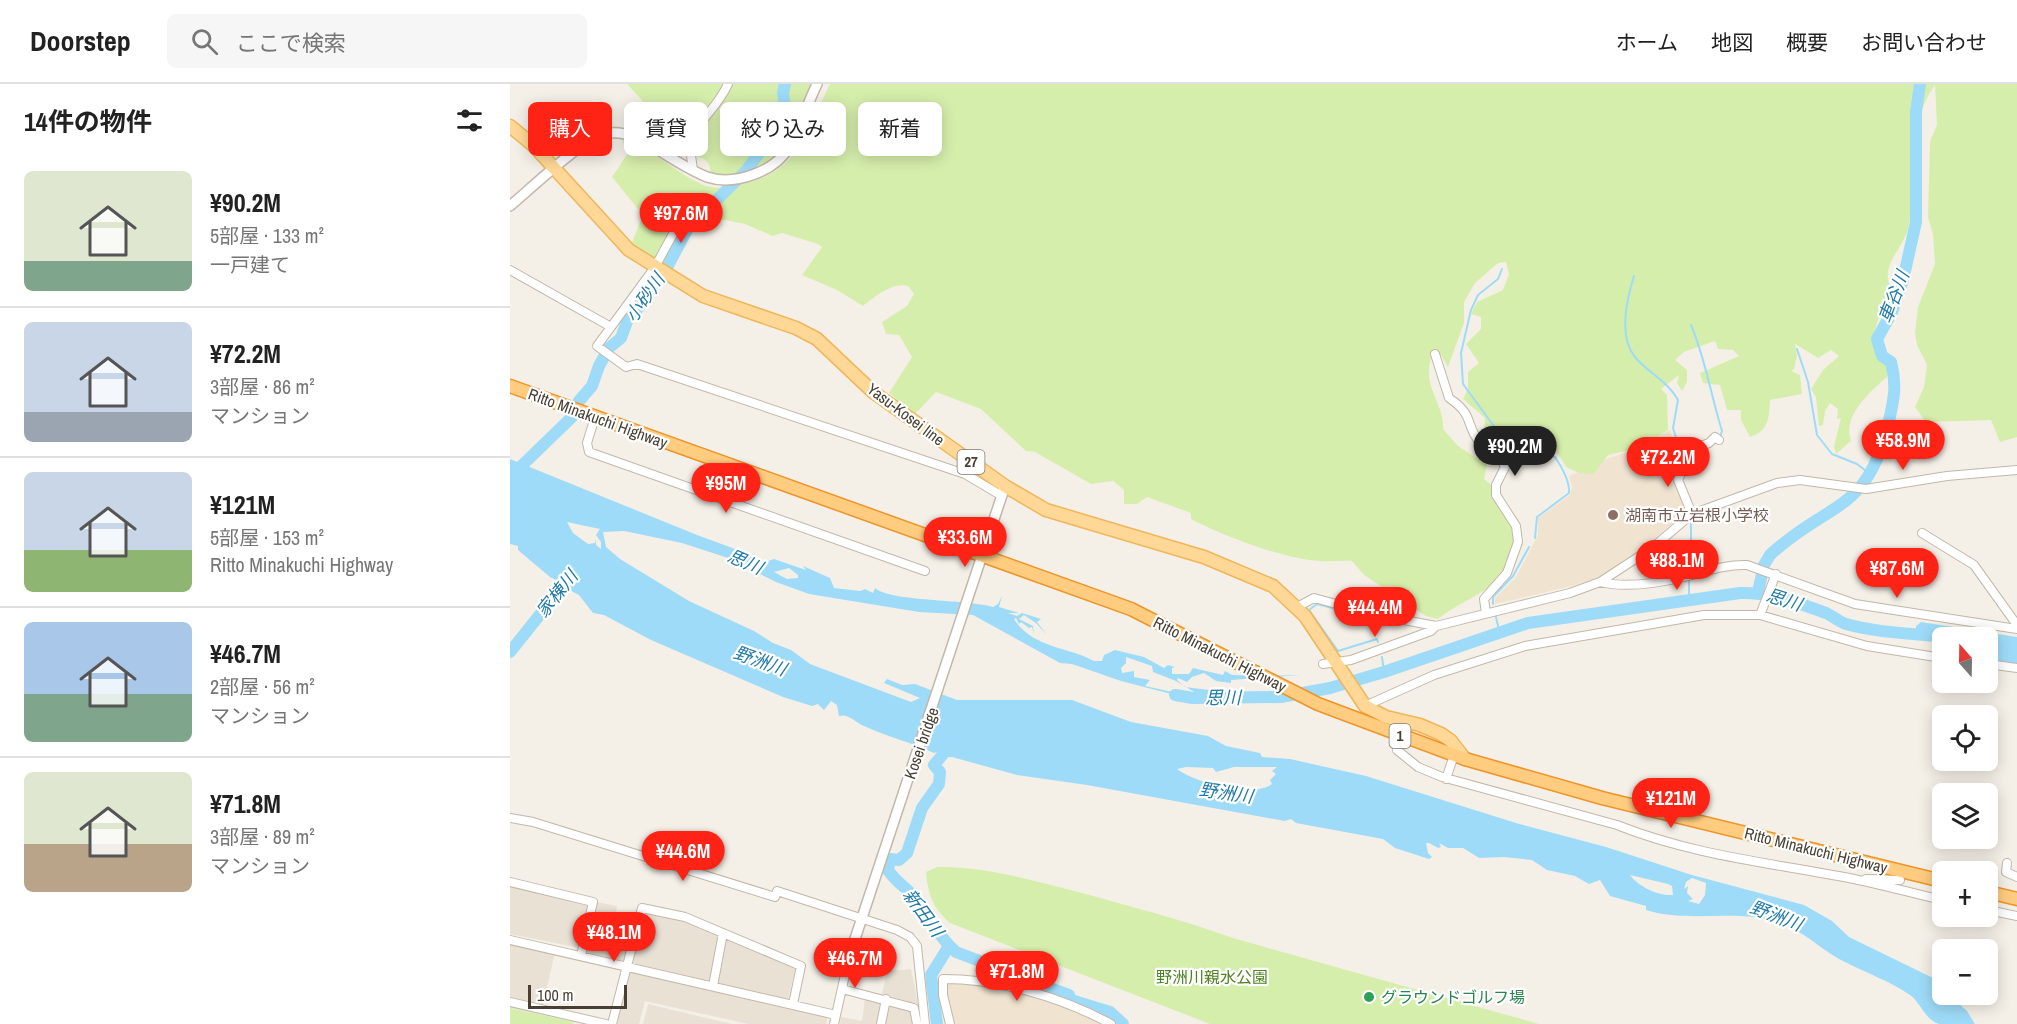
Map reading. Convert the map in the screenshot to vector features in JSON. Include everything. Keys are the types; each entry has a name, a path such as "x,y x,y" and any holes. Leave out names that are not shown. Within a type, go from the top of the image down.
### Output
{"highway":[{"name":"Ritto Minakuchi Highway","path":"510,386 1131,609 1336,711 1460,757 1602,798 1932,879"},
{"path":"1998,894 2017,899"}],"main road":[{"name":"Yasu-Kosei line","path":"510,126 533,145 629,250 703,296 796,328 817,339 873,392 978,474 1004,491 1046,510 1152,540 1246,573 1273,586 1297,607 1331,664 1364,705"},
{"path":"1364,705 1376,714 1419,725 1441,734 1451,741 1460,757"}],"street":[{"path":"693,170 689,141 700,123 717,106 728,84"},
{"path":"510,206 590,140 602,134 619,133 639,138 709,177 724,180 751,175 764,169 788,149 817,84"},
{"path":"686,210 662,271 611,327 597,346 626,367 637,364 978,474"},
{"path":"510,268 611,327"},
{"path":"1435,354 1449,398 1463,408 1479,443 1503,461 1505,467 1496,485 1496,495 1516,526 1518,542 1507,573 1484,599 1486,613"},
{"path":"595,417 586,443 589,452 925,571"},
{"path":"1692,514 1678,480 1680,455 1718,439"},
{"path":"1297,607 1314,598 1377,615 1436,626 1570,593 1600,582 1652,548 1692,514 1788,481 1866,489 1947,476 2017,470"},
{"name":"Kosei bridge","path":"849,957 1004,491"},
{"path":"1922,533 1974,565 2017,627"},
{"path":"1600,582 1613,585 1669,580 1733,564 1762,569 1855,604 2017,627"},
{"path":"1760,614 1776,576"},
{"path":"1364,705 1434,675 1525,646 1704,615 1760,614 1867,646 1932,656"},
{"path":"1331,664 1386,648 1431,631 1436,626"},
{"path":"1998,665 2017,668"},
{"path":"1396,750 1418,767 1446,778 1710,852 1776,867 1852,879 1932,898"},
{"path":"1446,778 1460,757"},
{"path":"510,818 533,822 775,897 777,891 897,930 910,937 917,946 925,1024"},
{"path":"2007,862 2006,872 2017,877"},
{"path":"1852,879 1900,880"},
{"path":"510,882 593,902 581,956"},
{"path":"612,1024 642,908 685,917 801,966 793,1004"},
{"path":"1998,912 2017,916"},
{"path":"712,986 723,933"},
{"path":"510,940 836,1015"},
{"path":"834,1024 849,957"},
{"path":"950,1024 943,995 944,979 975,979 994,982 1064,1003 1111,1024"},
{"path":"842,989 914,1008 917,1024"},
{"path":"881,1024 886,999"},
{"path":"510,1002 578,1021 606,1024"}],"shaded area":[{"name":"湖南市立岩根小学校","path":"1670,430 1675,445 1674,481 1686,512 1629,560 1600,577 1495,604 1495,598 1516,577 1538,535 1538,518 1570,495 1572,486 1569,476 1638,448"},
{"path":"510,886 591,907 580,948 510,934"},
{"path":"596,902 617,906 616,913 634,916 626,959 623,961 588,953 585,949"},
{"path":"642,911 684,919 719,934 710,979 707,981 630,964"},
{"path":"726,937 796,965 788,1000 717,984 715,981"},
{"path":"510,943 555,952 543,1006 510,998"},
{"path":"631,969 828,1015 826,1024 748,1024 645,1001 639,1024 615,1024 627,971"},
{"path":"911,969 918,1004 882,994 887,971"},
{"path":"942,980 977,980 1072,1010 1104,1024 950,1024"},
{"path":"865,998 883,1001 878,1024 840,1024 841,1017 862,1021"},
{"path":"888,1003 912,1011 914,1024 884,1024"},
{"path":"648,1004 732,1024 643,1024"}],"green space":[{"path":"627,84 813,84 805,102 720,102 720,156 775,156 754,170 735,174 711,174 707,162 695,156 708,156 708,102 643,102"},
{"path":"830,84 2017,84 2017,437 2000,442 1991,420 1926,422 1915,407 1924,387 1927,365 1917,345 1915,333 1918,307 1935,264 1933,234 1928,217 1930,142 1937,125 1935,85 1926,101 1916,135 1909,225 1889,267 1889,283 1894,292 1882,311 1875,331 1874,345 1896,369 1871,392 1856,410 1849,431 1851,441 1836,454 1834,446 1841,418 1837,419 1838,409 1830,403 1825,411 1823,425 1819,426 1816,397 1811,389 1823,370 1839,356 1831,350 1818,358 1795,344 1797,356 1794,369 1791,371 1800,375 1802,394 1770,400 1767,423 1761,431 1750,437 1741,420 1741,410 1727,410 1720,385 1703,383 1700,373 1739,356 1733,350 1718,349 1715,341 1684,352 1675,360 1687,370 1687,382 1682,391 1677,383 1679,375 1661,389 1667,395 1668,430 1642,447 1608,455 1594,474 1579,473 1566,467 1554,450 1532,428 1524,428 1516,444 1506,456 1484,438 1485,418 1463,399 1468,389 1468,372 1479,363 1466,344 1481,329 1481,317 1471,314 1477,302 1503,290 1509,274 1506,262 1498,263 1475,283 1464,302 1464,323 1448,367 1441,355 1432,352 1429,379 1442,414 1443,429 1458,446 1487,465 1484,479 1494,487 1519,543 1505,572 1486,589 1438,619 1426,616 1364,575 1352,561 1306,560 1254,546 1191,519 1191,513 1147,497 1137,504 1124,504 1124,490 1113,481 1091,484 1035,452 1026,451 981,409 936,392 915,414 889,393 912,357 899,335 886,334 882,322 907,306 914,294 908,286 896,286 884,291 863,306 837,290 802,275 822,247 818,244 782,233 773,236 745,224 715,218 692,205 655,259 631,245 643,215 612,177 626,156 656,156 689,178 710,187 721,188 733,187 763,178 778,169 792,156 846,156 846,102 822,102"},
{"name":"野洲川親水公園","path":"937,867 992,872 1082,893 1539,1024 1210,1024 950,923 935,906 928,888 926,872"},
{"path":"510,1008 574,1022 573,1024 510,1024"}],"water":[{"name":"野洲川","path":"510,459 746,553 760,564 774,559 806,570 803,566 830,578 834,588 860,591 865,589 873,593 875,588 896,596 993,607 998,604 1002,596 999,607 1019,613 1008,613 1017,616 1022,613 1041,619 1037,622 1047,635 1036,623 1024,615 1019,619 1033,626 1034,634 1032,627 1029,628 1021,622 1019,624 1016,618 1014,619 1022,629 1031,636 1051,646 1094,661 1102,661 1104,655 1115,650 1144,657 1164,668 1168,665 1175,667 1172,668 1172,674 1189,674 1193,668 1223,675 1225,671 1232,675 1301,675 1231,680 1231,683 1216,681 1204,673 1192,677 1187,682 1178,678 1177,680 1183,685 1153,672 1152,666 1126,657 1126,663 1121,668 1122,673 1134,671 1134,677 1150,680 1145,686 1191,696 1183,697 1121,681 1072,664 1060,663 973,615 919,612 809,594 776,582 728,558 682,543 624,531 603,532 606,547 620,559 689,601 791,650 810,664 911,702 920,698 884,683 887,679 902,685 915,684 957,700 1072,700 1131,722 1208,736 1226,746 1260,753 1262,757 1290,759 1366,776 1516,823 1606,847 1692,875 1804,905 1832,921 1849,937 1932,978 1932,1005 1960,1005 1975,1024 1934,1022 1910,995 1839,959 1799,932 1780,923 1742,916 1684,916 1646,910 1646,906 1610,896 1600,880 1589,884 1575,876 1547,870 1532,860 1504,857 1479,858 1463,848 1448,848 1439,843 1441,847 1438,848 1426,843 1428,853 1432,857 1429,859 1395,848 1383,839 1296,823 1291,819 1285,821 1087,785 1017,775 952,757 944,757 939,761 943,776 937,763 947,752 946,749 934,753 873,730 848,717 839,716 837,705 831,701 824,710 818,704 812,706 783,697 651,640 604,615 593,613 579,595 567,589 543,616 540,614 562,583 550,577 518,550 518,546 510,544","holes":["567,522 600,529 596,535 601,542 601,549 596,545 596,539 595,543 588,544 573,533","789,568 798,575 798,578 787,579 774,572","1234,767 1277,767 1272,771 1276,774 1270,780 1272,784 1251,790 1238,790 1210,784 1177,769 1213,768 1216,772","1630,875 1668,884 1672,886 1673,895 1655,892 1644,887","1692,878 1706,883 1705,895 1699,904 1688,901 1693,899 1687,893 1688,886 1684,889 1686,882"]},
{"path":"1921,622 1953,627 1932,627 1932,637 1903,634 1916,631 1916,626"},
{"path":"1998,634 2017,637 2017,664 1998,662"},
{"path":"1186,687 1217,691 1211,692 1214,696 1207,693 1201,696"}],"waterway":[{"name":"小砂川","path":"510,477 572,417 579,401 592,386 609,348 621,338 628,319 645,301 655,281 663,275 688,228 746,171 786,116 783,93 785,84"},
{"name":"車谷川","path":"1758,592 1764,565 1770,555 1843,503 1857,490 1870,474 1880,451 1891,413 1894,385 1891,362 1882,356 1877,339 1892,312 1903,280 1916,222 1916,112 1920,84"},
{"path":"1502,269 1498,279 1478,295 1471,310 1461,353 1463,384 1493,425 1512,441 1534,454 1555,457 1565,474 1569,493 1537,517 1535,538"},
{"path":"1634,276 1627,306 1625,328 1627,339 1635,357 1669,388 1678,400 1673,428 1678,444 1676,475"},
{"path":"1691,325 1722,431 1720,437"},
{"path":"1797,349 1808,382 1817,435 1832,454 1857,464 1870,474"},
{"path":"1677,463 1717,442"},
{"path":"1691,519 1691,571"},
{"path":"1493,604 1493,597 1513,576 1529,547"},
{"path":"1689,579 1689,599"},
{"name":"思川","path":"1175,695 1193,698 1281,697 1330,688 1384,672 1528,623 1740,593 1761,594 1783,599 1859,627 1932,636"},
{"name":"家棟川","path":"510,652 550,602"},
{"path":"1344,611 1317,604 1309,610 1338,651 1377,639 1378,642"},
{"path":"1495,613 1499,630"},
{"path":"1382,657 1384,672"},
{"name":"新田川","path":"952,736 953,742 934,765 940,772 939,784 922,808 907,853 899,860 890,859 888,870 918,901 940,934 956,952 1069,995 1071,1000 1110,1012 1123,1024"},
{"path":"937,1024 931,975 949,946"}],"place":[{"name":"湖南市立岩根小学校","path":"1613,515"},
{"name":"グラウンドゴルフ場","path":"1369,997"}]}
